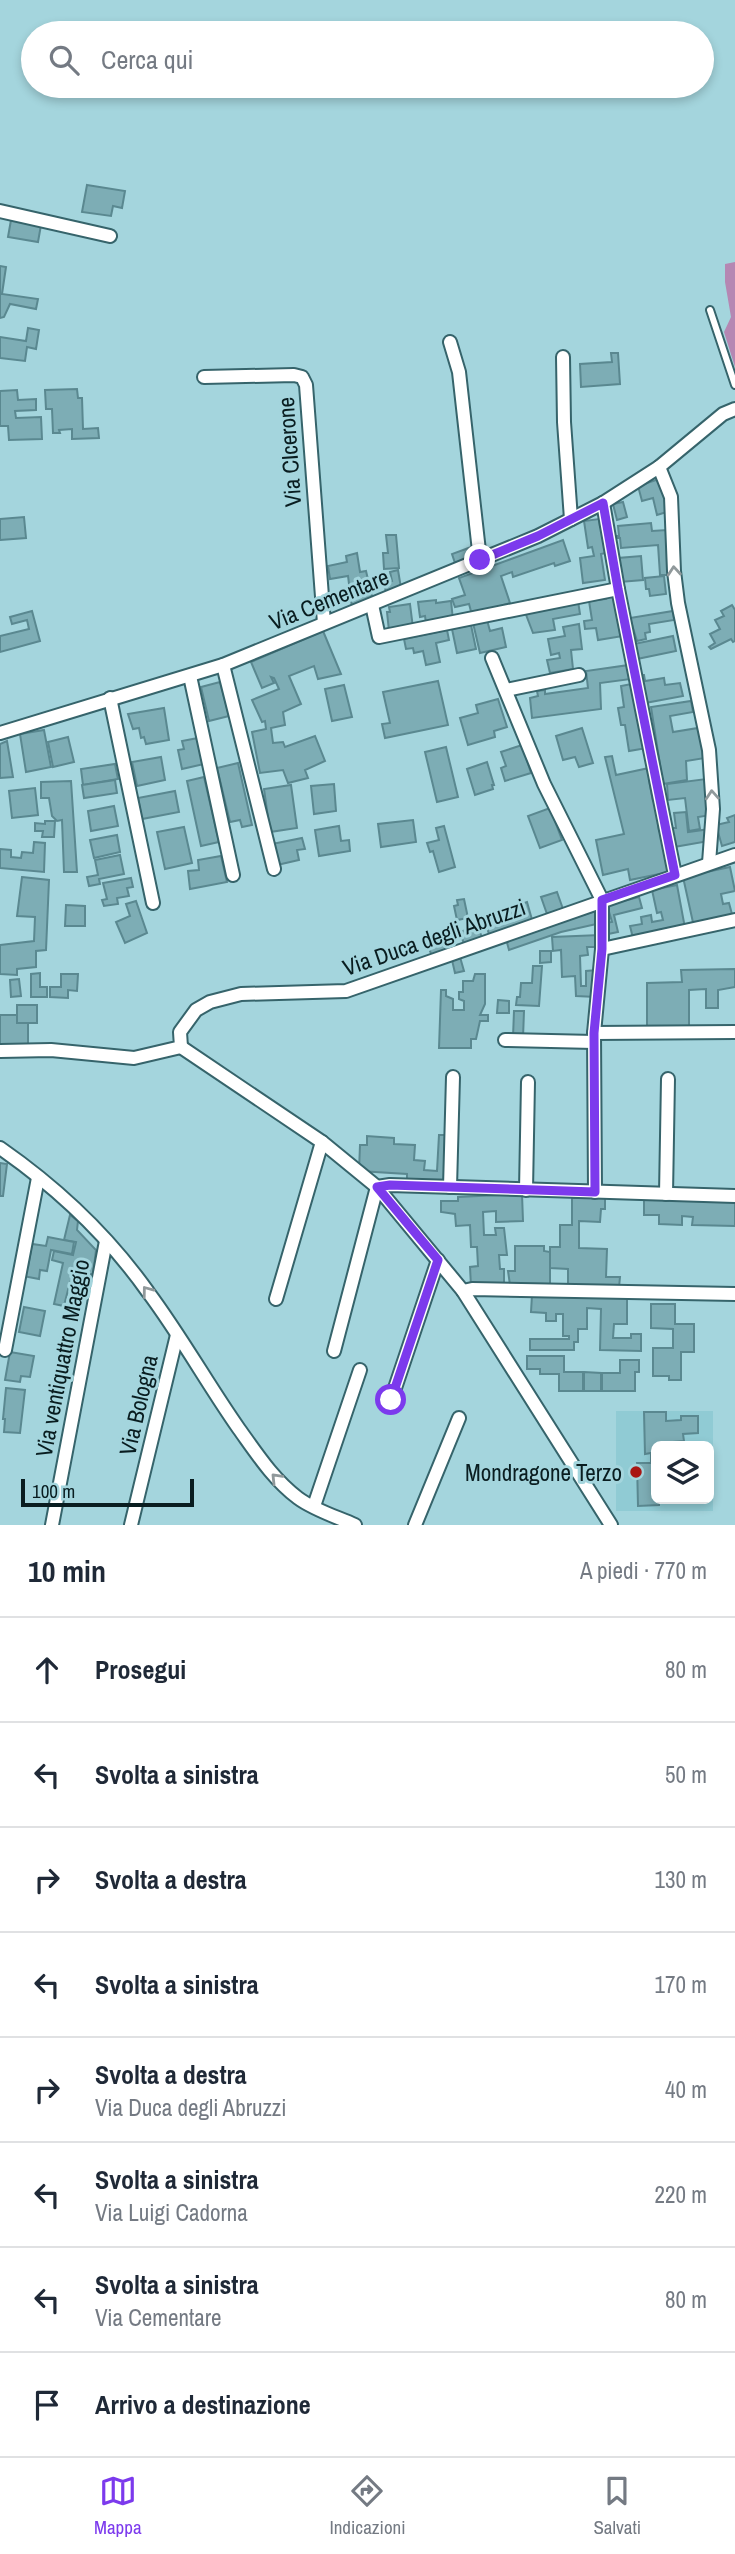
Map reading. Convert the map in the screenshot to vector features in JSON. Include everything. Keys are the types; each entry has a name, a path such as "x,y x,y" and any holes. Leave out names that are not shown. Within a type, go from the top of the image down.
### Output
{"street":[{"path":"0,211 110,236"},
{"path":"450,342 458,372 480,560"},
{"path":"563,357 564,434 571,519"},
{"name":"Via CIcerone","path":"204,377 294,375 302,377 306,385 324,623"},
{"name":"Via Cementare","path":"0,733 223,665 538,536 603,503 659,467 723,414 735,410"},
{"path":"659,467 671,497 678,603 709,750 713,809 709,863"},
{"path":"603,503 675,875"},
{"path":"372,605 379,637 618,589"},
{"path":"492,658 544,784 602,900 602,949 594,1037 595,1192"},
{"path":"223,665 274,869"},
{"path":"506,690 579,675"},
{"path":"190,676 233,875"},
{"path":"110,698 153,903"},
{"name":"Via Duca degli Abruzzi","path":"181,1047 180,1032 196,1010 210,1002 241,994 346,991 735,855"},
{"path":"602,949 735,920"},
{"path":"505,1040 735,1032"},
{"path":"0,1051 51,1050 134,1058 181,1047 322,1142 377,1187 463,1292 611,1525"},
{"path":"450,1187 453,1077"},
{"path":"666,1194 668,1079"},
{"path":"526,1190 528,1082"},
{"path":"276,1299 322,1142"},
{"path":"0,1148 38,1178 106,1241 148,1291 265,1466 301,1500 336,1521 355,1525"},
{"path":"5,1350 38,1178"},
{"path":"377,1187 735,1196"},
{"path":"334,1350 377,1187"},
{"name":"Via ventiquattro Maggio","path":"52,1525 106,1241"},
{"path":"391,1400 438,1260"},
{"path":"463,1292 472,1289 735,1294"},
{"name":"Via Bologna","path":"131,1525 177,1335"},
{"path":"314,1506 360,1370"},
{"path":"415,1525 459,1418"}],"lane":[{"path":"710,310 735,385"}],"shaded area":[{"path":"735,262 735,367 724,332 731,317 725,264"},
{"name":"Mondragone Terzo","path":"616,1411 713,1411 713,1441 651,1441 651,1504 713,1504 713,1511 616,1511"}],"building":[{"path":"87,185 125,191 122,208 113,206 111,216 82,212"},
{"path":"11,220 41,225 38,242 8,237"},
{"path":"0,266 6,267 2,294 38,299 36,309 10,304 4,317 0,318"},
{"path":"28,328 39,330 36,349 27,347 25,361 0,358 0,337 26,341"},
{"path":"611,353 618,353 620,384 581,387 580,364 612,362"},
{"path":"77,389 78,398 82,398 83,429 98,428 99,438 72,439 72,429 53,433 52,409 46,409 45,390"},
{"path":"17,390 18,400 36,399 36,410 15,411 16,418 41,417 42,439 9,440 8,426 0,426 0,391"},
{"path":"659,479 670,511 657,515 653,498 642,501 638,486"},
{"path":"623,502 627,517 617,520 613,504"},
{"path":"24,517 26,538 0,540 0,519"},
{"path":"599,519 600,527 606,526 610,552 601,554 605,580 583,583 580,558 594,556 592,547 588,548 584,521"},
{"path":"651,523 652,531 667,530 672,575 660,575 658,545 621,548 620,538 614,536 619,536 618,526"},
{"path":"386,535 396,535 399,568 384,569 383,553 388,553"},
{"path":"563,540 570,561 555,566 554,563 513,577 512,572 501,576 510,603 472,615 469,604 455,607 452,599 465,595 459,578"},
{"path":"474,546 475,557 455,563 452,554"},
{"path":"357,553 360,572 366,571 373,601 352,608 348,576 330,579 328,566 347,562 346,556"},
{"path":"641,556 643,580 620,582 618,558"},
{"path":"398,570 401,588 386,593 384,582 392,581 390,572"},
{"path":"664,576 666,594 650,596 645,578"},
{"path":"616,594 623,636 598,640 596,628 585,629 584,621 592,620 589,601 606,599 605,595"},
{"path":"436,600 436,603 451,601 453,620 426,623 425,616 420,617 418,602"},
{"path":"578,601 580,614 553,619 555,630 533,633 525,612"},
{"path":"410,604 413,628 389,631 389,607"},
{"path":"732,605 735,610 735,641 731,639 711,649 709,647 715,643 710,634 720,629 715,620 724,616 721,611"},
{"path":"32,611 40,641 0,652 0,636 29,629 27,620 12,624 10,617"},
{"path":"673,611 674,620 649,624 650,632 645,633 646,639 637,641 630,618"},
{"path":"487,620 490,631 502,628 506,647 480,653 473,623"},
{"path":"579,624 582,649 571,650 573,669 550,673 547,660 560,658 559,653 551,655 548,639 565,636 563,627"},
{"path":"471,625 476,649 457,653 452,629"},
{"path":"447,630 449,640 436,643 440,662 426,665 423,651 414,653 413,648 406,649 404,639"},
{"path":"323,631 341,674 318,679 314,666 289,676 301,704 283,712 285,725 271,728 273,743 283,742 285,747 315,736 325,761 305,770 308,778 288,783 283,770 260,773 252,732 266,729 265,721 262,722 252,700 279,689 271,677 274,683 262,688 251,662"},
{"path":"673,636 676,651 637,659 634,644"},
{"path":"629,665 631,679 600,683 601,709 532,718 530,698 538,696 537,691 545,690 545,694 588,688 586,671"},
{"path":"640,675 644,675 645,681 664,678 665,685 680,683 683,696 645,703"},
{"path":"438,681 448,725 385,738 382,724 390,723 383,692"},
{"path":"220,682 229,716 209,721 201,687"},
{"path":"637,683 647,748 629,751 625,725 621,725 618,708 624,707 621,686"},
{"path":"344,685 352,717 332,721 325,689"},
{"path":"498,699 507,727 494,731 495,737 468,745 460,718 478,713 476,705"},
{"path":"691,701 693,712 670,716 673,732 698,728 705,758 686,761 687,780 663,784 651,707"},
{"path":"164,708 169,740 146,744 144,737 141,738 139,728 133,729 128,714"},
{"path":"582,728 593,763 579,767 575,757 563,760 556,736"},
{"path":"44,730 51,767 26,772 20,734"},
{"path":"68,737 74,762 53,767 48,742"},
{"path":"198,738 204,764 182,769 178,750 184,749 182,741"},
{"path":"7,741 13,777 0,778 0,744"},
{"path":"522,745 531,773 505,781 501,768 506,766 501,752"},
{"path":"446,747 458,797 437,802 425,752"},
{"path":"612,756 616,775 649,768 653,801 658,800 663,823 658,824 659,831 665,830 669,872 630,880 628,869 603,875 596,840 624,834 605,757"},
{"path":"161,757 165,780 137,786 132,762"},
{"path":"487,762 493,789 475,795 467,769"},
{"path":"238,763 252,825 242,827 240,820 230,822 217,768"},
{"path":"115,764 118,779 83,785 81,769"},
{"path":"204,777 219,842 201,846 187,781"},
{"path":"706,779 711,815 698,817 700,829 689,831 685,798 668,800 667,784"},
{"path":"115,780 117,793 84,798 82,785"},
{"path":"71,781 77,872 64,872 62,820 57,821 52,816 49,798 41,798 41,782"},
{"path":"334,784 336,811 314,814 311,786"},
{"path":"291,785 297,828 270,832 264,789"},
{"path":"35,788 38,815 12,818 9,791"},
{"path":"175,791 179,812 142,819 138,798"},
{"path":"114,806 118,826 91,831 88,811"},
{"path":"550,808 562,840 540,848 528,816"},
{"path":"686,812 688,832 710,829 709,841 674,847 674,813"},
{"path":"735,815 735,842 722,846 716,825 729,822 727,818"},
{"path":"413,820 416,842 381,847 378,824"},
{"path":"45,821 55,821 54,837 42,837 43,831 35,831 35,823 45,824"},
{"path":"339,826 341,841 349,840 350,851 319,856 315,830"},
{"path":"444,826 455,867 439,872 433,851 430,852 427,843 439,840 436,828"},
{"path":"184,827 192,863 165,869 157,832"},
{"path":"117,835 120,852 94,858 90,840"},
{"path":"302,838 305,849 297,850 299,860 277,865 272,844"},
{"path":"34,842 45,843 44,872 0,868 0,849 11,850 11,857 21,858 22,852 33,853"},
{"path":"120,855 124,874 99,879 100,884 89,886 87,877 98,875 95,860"},
{"path":"221,856 227,882 190,889 188,871 199,870 198,860"},
{"path":"730,867 735,891 721,894 723,904 729,903 733,918 694,927 683,877"},
{"path":"22,877 49,880 46,950 36,951 36,967 17,969 17,975 0,974 0,945 34,941 35,917 17,916"},
{"path":"131,878 133,887 127,888 129,896 117,898 118,904 104,906 102,900 107,899 103,883"},
{"path":"677,885 685,928 633,938 630,926 642,924 641,917 651,915 652,922 663,920 661,912 657,913 652,890"},
{"path":"557,892 563,909 547,914 541,897"},
{"path":"639,897 642,908 614,915 618,932 608,934 605,923 612,922 607,905"},
{"path":"464,899 468,918 457,920 454,906 458,905 457,900"},
{"path":"136,901 147,933 125,943 116,922 130,916 126,904"},
{"path":"527,902 533,923 490,937 485,922 506,915 504,910"},
{"path":"66,905 85,906 85,926 65,926"},
{"path":"599,910 601,923 561,932 509,950 506,939"},
{"path":"478,926 482,938 464,944 460,932"},
{"path":"600,935 600,947 587,947 588,955 580,956 581,986 586,986 586,971 597,970 596,997 576,996 575,976 562,977 561,950 553,951 552,937"},
{"path":"448,939 451,949 432,956 428,946"},
{"path":"540,951 551,951 551,962 540,963"},
{"path":"460,957 464,971 455,973 452,960"},
{"path":"533,966 542,966 539,1006 516,1005 517,997 520,997 521,983 532,983"},
{"path":"735,969 735,987 718,990 718,1008 706,1008 706,989 689,990 689,1027 647,1027 647,983 682,982 681,970"},
{"path":"40,973 40,987 47,987 47,997 31,997 31,974"},
{"path":"61,974 78,974 77,991 68,990 68,998 50,997 50,987 61,987"},
{"path":"475,974 485,974 485,1004 480,1015 488,1015 488,1021 480,1021 476,1039 471,1039 471,1048 439,1048 441,990 446,990 446,996 453,999 453,1010 464,1010 464,1001 459,999 459,992 463,992 463,981 473,981"},
{"path":"19,979 21,996 11,997 10,980"},
{"path":"498,1000 509,1001 509,1013 497,1013"},
{"path":"17,1005 37,1005 37,1023 17,1023"},
{"path":"514,1011 524,1011 523,1038 513,1037"},
{"path":"0,1015 17,1015 17,1023 28,1023 28,1044 0,1044"},
{"path":"439,1135 450,1135 447,1184 407,1182 407,1174 359,1171 360,1145 367,1145 367,1136 394,1138 394,1144 415,1145 414,1160 425,1161 424,1170 437,1171"},
{"path":"0,1163 7,1164 3,1196 0,1196"},
{"path":"522,1194 523,1221 496,1222 496,1211 483,1212 484,1235 496,1235 495,1228 504,1228 507,1255 499,1255 500,1269 504,1269 504,1284 471,1286 470,1267 478,1266 477,1247 471,1247 470,1225 456,1226 455,1214 441,1212 441,1201 458,1201 458,1197"},
{"path":"572,1198 605,1198 605,1209 601,1209 600,1222 579,1221 579,1248 607,1249 606,1277 620,1277 619,1287 568,1286 568,1269 550,1268 550,1247 560,1247 560,1225 572,1225"},
{"path":"644,1199 735,1201 735,1226 692,1225 693,1217 682,1216 682,1225 659,1224 659,1215 644,1215"},
{"path":"70,1215 78,1221 77,1230 96,1250 93,1274 90,1274 87,1285 70,1282 64,1306 54,1304 63,1263 52,1260 54,1251 73,1255 76,1242 64,1240"},
{"path":"48,1237 74,1242 72,1254 51,1250 47,1271 40,1270 39,1279 23,1276 25,1266 28,1267 32,1244 46,1246"},
{"path":"515,1246 544,1246 544,1251 550,1252 550,1286 510,1285 508,1271 515,1271"},
{"path":"532,1295 627,1297 627,1324 614,1324 613,1338 631,1338 631,1334 641,1334 641,1351 600,1350 601,1309 587,1308 587,1329 578,1329 578,1342 574,1342 574,1350 530,1350 530,1339 569,1339 569,1336 563,1336 563,1314 556,1314 556,1321 546,1321 546,1313 531,1312"},
{"path":"651,1304 675,1304 675,1324 694,1324 694,1352 681,1352 681,1380 669,1380 669,1376 653,1376 653,1348 673,1348 673,1329 651,1328"},
{"path":"24,1307 45,1311 40,1336 19,1332"},
{"path":"10,1352 34,1356 30,1377 21,1376 20,1382 5,1380"},
{"path":"527,1356 564,1356 564,1372 583,1372 583,1391 559,1391 559,1374 540,1374 540,1369 527,1369"},
{"path":"620,1360 639,1360 639,1372 635,1372 635,1391 602,1391 602,1373 620,1373"},
{"path":"584,1372 601,1373 601,1391 584,1391"},
{"path":"6,1388 25,1390 20,1433 4,1432"},
{"path":"644,1412 666,1412 666,1421 681,1420 681,1416 698,1416 698,1433 683,1434 684,1441 651,1441 651,1453 645,1454"},
{"path":"637,1463 651,1463 651,1504 659,1505 638,1506"}],"place":[{"name":"Mondragone Terzo","path":"636,1472"}],"route":[{"path":"391,1400 438,1260 377,1187 390,1185 595,1192 594,1033 602,949 602,900 675,875 603,503 538,536 480,560"}]}
